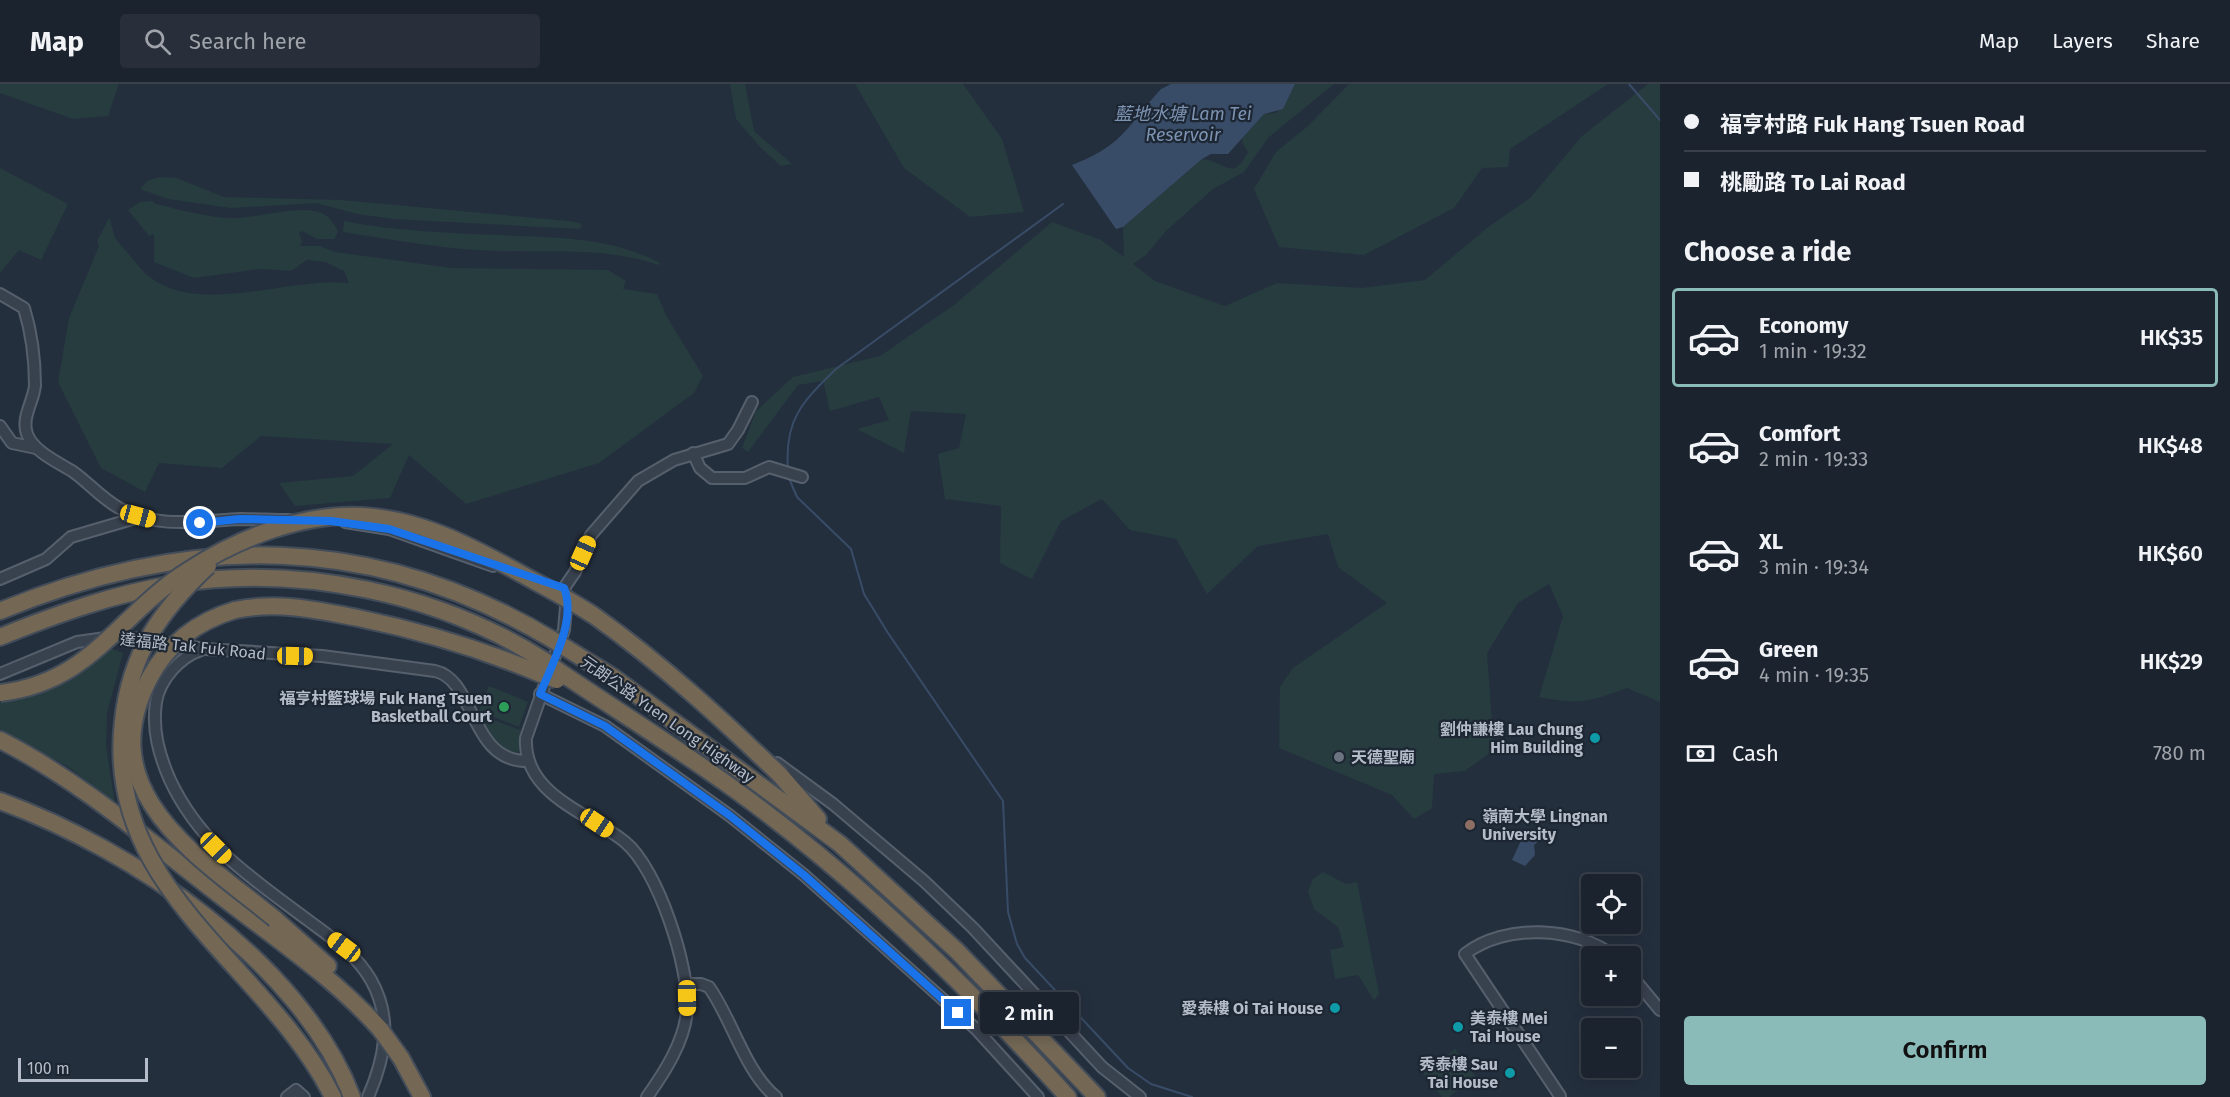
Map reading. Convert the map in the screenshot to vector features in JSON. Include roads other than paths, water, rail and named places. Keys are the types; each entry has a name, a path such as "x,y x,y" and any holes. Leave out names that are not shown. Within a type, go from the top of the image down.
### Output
{"highway":[{"path":"0,693 31,687 72,669 188,570 221,553 273,529 330,517 379,517 431,529 484,553 595,616 684,687 780,776 840,844"},
{"path":"221,553 163,614 138,658 127,696 122,727 120,755 125,793 135,828 159,876 295,1038 313,1061 333,1097"},
{"name":"元朗公路 Yuen Long Highway","path":"0,611 76,583 147,565 240,555 300,557 364,566 418,579 470,597 560,644 622,684 840,844 957,951 1016,1009 1097,1097"},
{"path":"0,637 90,603 147,589 199,581 285,579 343,586 413,602 480,626 543,668"},
{"path":"422,1097 401,1058 360,999 322,960 177,839 157,814 143,788 135,754 134,734 140,704 151,676 163,657 183,637 208,620 236,610 271,606 326,612 425,632 514,663 543,668"},
{"name":"元朗公路 Yuen Long Highway","path":"543,668 602,700 735,790 828,864 943,968 1068,1097"},
{"path":"0,740 66,780 210,887 318,971 380,1029"},
{"path":"0,801 48,820 110,852 159,882 208,918 250,955 301,1011 334,1058 352,1097"}],"street":[{"path":"0,294 24,308 28,321 35,386 26,417 27,433 36,448"},
{"path":"564,588 575,572 591,535 638,481 650,472 693,453 728,444 752,402"},
{"path":"0,426 12,443 36,448 80,477 118,507 138,516 157,521 200,523 240,519 331,521 389,529 564,588"},
{"path":"693,453 700,468 712,478 744,478 769,467 802,477"},
{"path":"0,579 46,559 71,537 138,516"},
{"path":"564,588 567,596 566,621 526,738 527,761 534,775 561,801 625,842 639,857 660,895 687,984 687,1012 682,1032 671,1058 647,1097"},
{"name":"達福路 Tak Fuk Road","path":"0,674 77,642 120,636 205,649 322,656 441,672 456,683 476,724 491,743 508,758 527,761"},
{"path":"205,649 188,654 158,688 154,716 159,756 178,797 206,837 235,865 344,947 360,963 372,981 383,1008 384,1019 382,1065 368,1097"},
{"path":"540,694 605,726 729,815 804,875 976,1029 1038,1097"},
{"path":"747,743 833,804 924,881 973,928 1101,1067 1117,1082 1140,1097"},
{"path":"1560,1096 1465,954 1491,939 1537,933 1581,939 1598,946"},
{"path":"687,984 701,984 709,987 754,1069 776,1097"},
{"path":"1641,987 1660,1010"},
{"path":"287,1097 296,1090 304,1097"}],"water":[{"name":"藍地水塘 Lam Tei Reservoir","path":"1171,84 1295,84 1283,109 1264,114 1228,154 1211,154 1202,159 1123,227 1116,229 1072,165 1089,158 1114,142 1161,89"},
{"path":"1525,832 1538,837 1539,841 1534,845 1535,855 1525,866 1512,860"}],"waterway":[{"path":"1629,84 1660,120"},
{"path":"788,470 789,438 792,425 805,402 836,369 1063,204"},
{"path":"788,476 797,497 851,549 864,594 888,633 1003,801 1008,912 1017,944 1025,958 1128,1068 1151,1084 1192,1097"}],"place":[{"name":"福亨村籃球場 Fuk Hang Tsuen Basketball Court","path":"504,707"},
{"name":"劉仲謙樓 Lau Chung Him Building","path":"1595,738"},
{"name":"天德聖廟","path":"1339,757"},
{"name":"嶺南大學 Lingnan University","path":"1470,825"},
{"name":"愛泰樓 Oi Tai House","path":"1335,1008"},
{"name":"美泰樓 Mei Tai House","path":"1458,1027"},
{"name":"秀泰樓 Sau Tai House","path":"1510,1073"}]}
